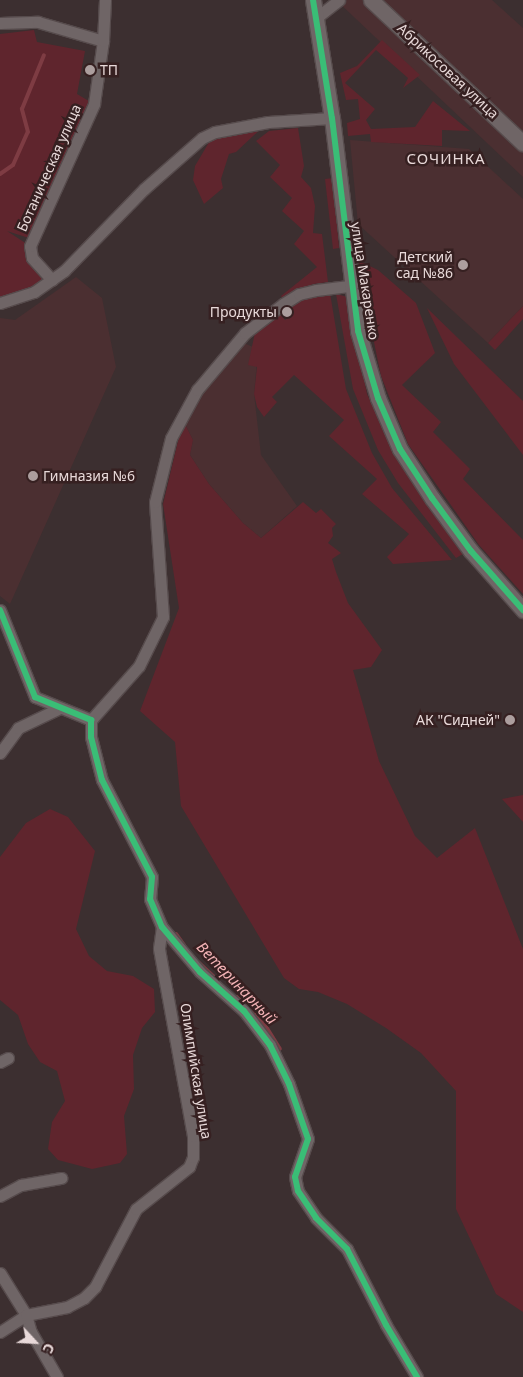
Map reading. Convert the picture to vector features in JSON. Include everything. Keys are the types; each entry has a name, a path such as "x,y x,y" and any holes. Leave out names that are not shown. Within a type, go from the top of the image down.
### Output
{"street":[{"name":"Ботаническая улица","path":"52,280 32,258 30,246 94,104 103,42 105,0"},
{"name":"улица Макаренко","path":"313,0 332,118 351,286 370,378 400,449 471,552 523,610"},
{"path":"316,18 338,0"},
{"name":"Абрикосовая улица","path":"371,0 523,143"},
{"path":"0,23 38,22 103,42"},
{"path":"0,303 34,292 52,280 144,189 202,138 215,132 268,122 332,118"},
{"name":"улица Макаренко","path":"91,720 139,666 163,617 155,502 171,438 196,390 244,333 299,294 351,286"},
{"path":"0,610 4,627 35,697 91,720"},
{"path":"0,753 18,728 60,708"},
{"name":"Олимпийская улица","path":"91,720 91,737 102,780 152,877 150,899 162,927 200,972 244,1011 270,1045 289,1084 308,1139 295,1177 298,1191 316,1218 347,1249 386,1325 417,1377"},
{"name":"Олимпийская улица","path":"0,1332 26,1315 48,1313 84,1298 105,1270 136,1209 154,1191 180,1175 189,1167 193,1157 193,1136 159,948 162,927"},
{"path":"0,1196 21,1186 61,1178"},
{"path":"0,1273 26,1315 32,1332 57,1377"}],"shaded area":[{"name":"СОЧИНКА","path":"336,0 492,0 523,28 523,177"},
{"path":"34,30 37,42 85,51 77,94 94,104 35,240 7,231 30,246 52,280 0,303 0,34"},
{"path":"382,40 420,75 403,88 408,78 376,50 345,83 375,109 366,120 371,129 415,127 433,101 470,131 442,130 442,146 371,142 370,134 348,136 347,123 360,119 358,99 346,100 340,73 357,66"},
{"path":"268,122 236,152 229,154 221,179 223,188 204,204 193,180 195,166 215,132"},
{"path":"298,128 304,166 301,177 311,188 315,206 313,233 322,234 328,282 313,284 283,299 281,296 317,267 294,244 304,231 282,211 292,198 270,177 280,165 256,141 269,131"},
{"name":"Детский сад №86","path":"350,140 469,149 523,199 523,306 488,343 358,224"},
{"path":"333,178 339,248 333,249 325,179"},
{"path":"357,260 378,270 416,303 435,353 402,385 441,422 433,432 470,469 463,479 523,540 523,594 479,545 408,444 381,376"},
{"name":"Гимназия №6","path":"76,277 102,298 116,367 10,604 0,596 0,318 15,320"},
{"path":"330,293 346,389 372,453 392,488 452,560 393,564 387,557 409,534 362,494 377,479 329,436 344,420 294,375 272,397 277,402 264,417 257,407 254,394 257,367 248,365 256,328 279,312 285,320 294,313 289,305 301,299"},
{"path":"336,294 348,297 367,394 394,452 465,550 463,554 456,558 398,483 378,450 353,389"},
{"path":"523,306 523,319 495,350 488,343"},
{"path":"427,308 523,401 523,455 454,364"},
{"path":"239,341 258,349 254,394 261,455 297,506 261,538 243,523 209,484 190,455 193,440 183,420"},
{"path":"183,420 193,440 190,455 209,484 243,523 261,538 303,502 316,513 321,509 336,524 332,528 333,536 328,543 341,553 332,559 336,572 348,603 382,650 371,667 353,670 379,761 415,836 437,858 475,828 523,949 523,1312 496,1294 456,1209 456,1091 421,1053 386,1028 347,1004 318,992 299,989 284,978 181,806 175,742 140,711 179,608 163,504"},
{"path":"523,795 523,822 502,799"},
{"path":"50,809 68,817 95,851 76,929 89,956 107,971 133,976 154,989 155,1012 142,1028 133,1055 134,1089 124,1116 127,1154 120,1163 92,1169 58,1160 48,1149 52,1122 65,1101 57,1071 40,1062 28,1044 18,1015 0,1000 0,857 26,823"}],"waterway":[{"name":"Ветеринарный","path":"0,174 13,165 28,132 22,109 44,55"},
{"name":"Ветеринарный","path":"176,934 184,945"},
{"name":"Ветеринарный","path":"198,962 213,976"},
{"name":"Ветеринарный","path":"237,997 265,1025 280,1049"}],"cycle path":[{"path":"313,0 332,118 358,331 378,398 400,449 432,498 471,551 523,610"},
{"path":"0,610 35,697 91,720 91,737 102,780 152,877 150,899 162,927 200,972 244,1011 270,1045 289,1084 308,1139 295,1177 298,1191 316,1218 347,1249 386,1325 417,1377"}],"place":[{"name":"ТП","path":"90,70"},
{"name":"Детский сад №86","path":"463,265"},
{"name":"Продукты","path":"287,312"},
{"name":"Гимназия №6","path":"33,476"},
{"name":"АК \"Сидней\"","path":"510,720"}],"district":[{"name":"СОЧИНКА","path":"446,159"}]}
